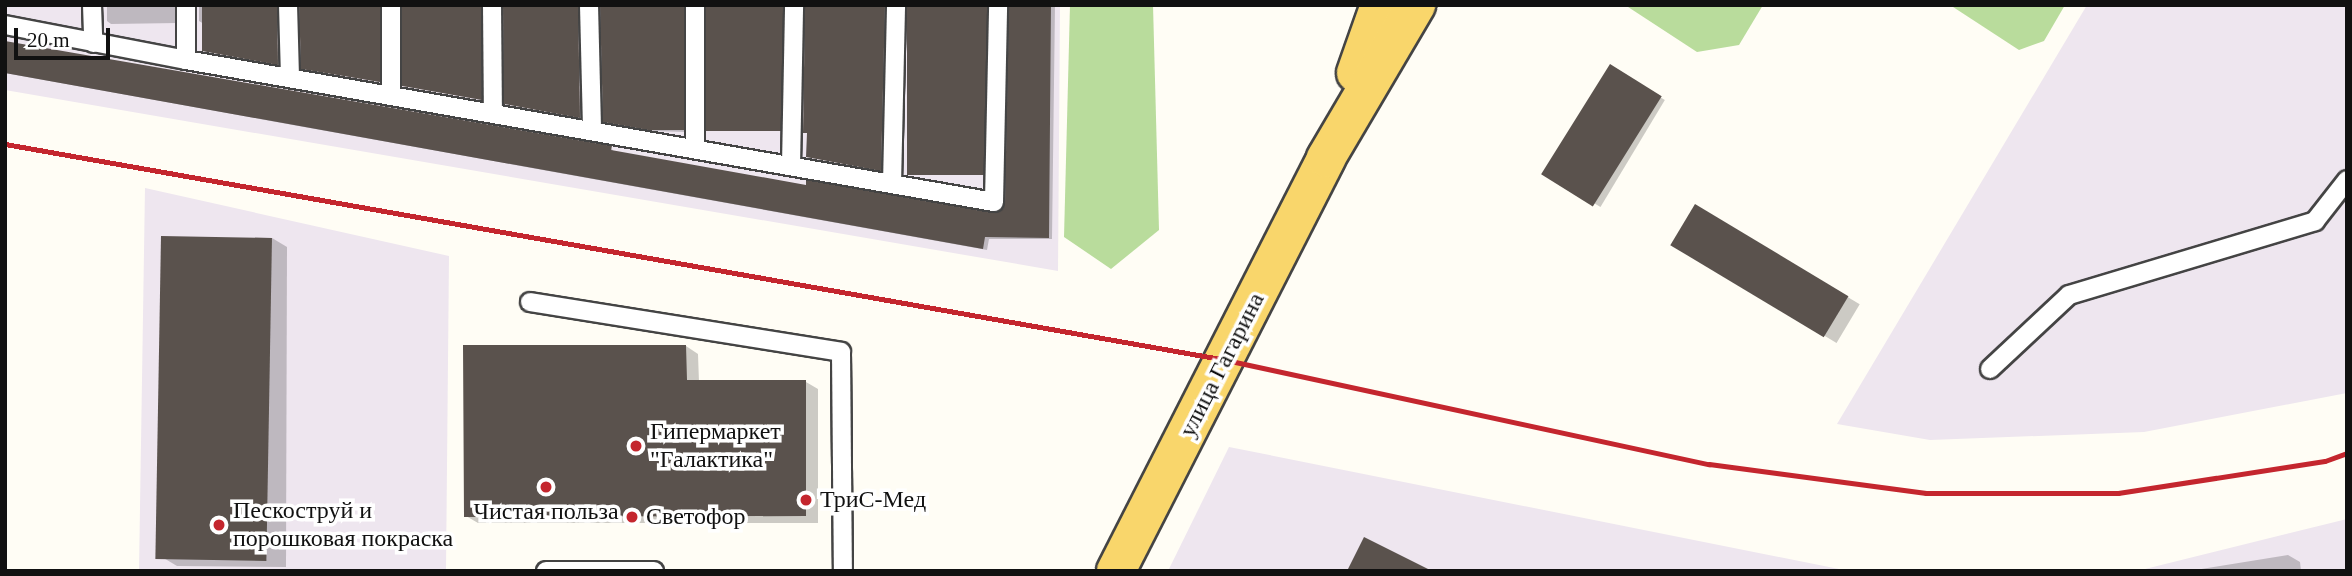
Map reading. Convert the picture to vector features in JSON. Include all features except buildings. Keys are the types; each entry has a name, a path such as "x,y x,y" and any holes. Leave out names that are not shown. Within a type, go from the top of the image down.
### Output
{"main road":[{"path":"1326,158 1380,5"},
{"path":"1326,158 1416,5"},
{"name":"улица Гагарина","path":"1116,571 1326,158"}],"lane":[{"path":"92,5 93,43"},
{"path":"186,5 186,60"},
{"path":"288,5 290,77"},
{"path":"391,5 391,95"},
{"path":"492,5 493,113"},
{"path":"589,5 593,131"},
{"path":"695,5 695,149"},
{"path":"791,166 794,5"},
{"path":"892,184 896,5"},
{"path":"5,24 186,60 994,202 999,5"},
{"path":"1990,369 2069,295 2315,221 2347,180"},
{"path":"530,302 841,352 843,571"},
{"path":"545,571 654,571"}],"shaded area":[{"path":"5,5 1060,5 1058,271 5,90"},
{"path":"2087,5 2347,5 2347,393 2144,432 1930,440 1837,424"},
{"path":"145,188 449,256 446,571 139,571"},
{"path":"1229,447 1849,571 1168,571"},
{"path":"2347,519 2347,571 2137,571"}],"green space":[{"path":"1070,5 1153,5 1159,230 1111,269 1064,237"},
{"path":"1625,5 1763,5 1739,45 1697,52"},
{"path":"1950,5 2065,5 2044,41 2019,50"}],"railway":[{"path":"5,144 1226,360 1709,464 1926,493 2118,493 2325,461 2347,453"}],"place":[{"name":"Гипермаркет \"Галактика\"","path":"636,446"},
{"name":"Чистая польза","path":"546,487"},
{"name":"ТриС-Мед","path":"806,500"},
{"name":"Светофор","path":"632,517"},
{"name":"Пескоструй и порошковая покраска","path":"219,525"}]}
